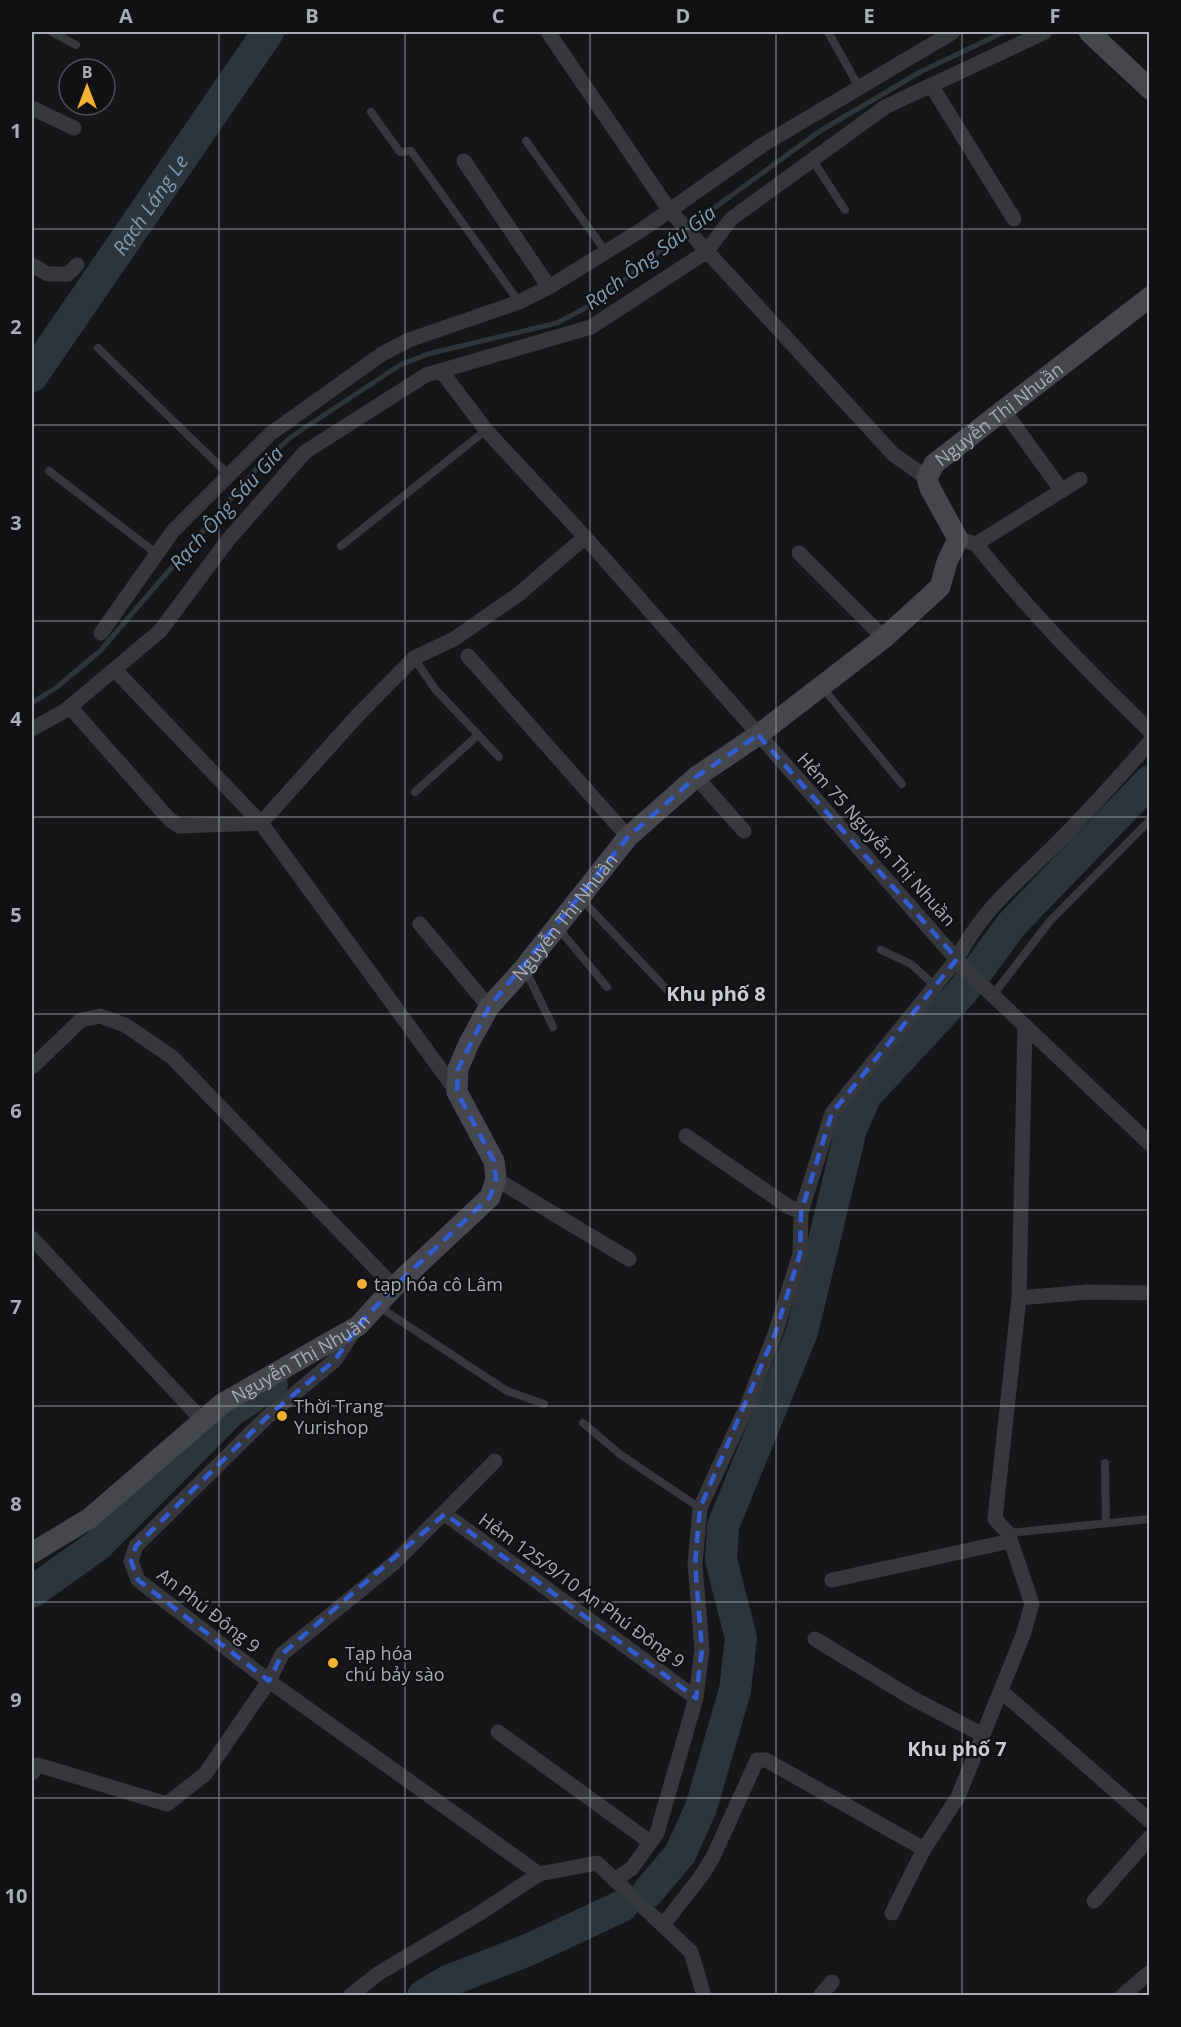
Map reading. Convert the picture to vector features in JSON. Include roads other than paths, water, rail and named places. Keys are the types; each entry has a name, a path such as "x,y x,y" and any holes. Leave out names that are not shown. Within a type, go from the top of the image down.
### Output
{"street":[{"path":"548,32 673,213 893,454 927,478"},
{"path":"101,633 173,531 270,434 382,354 409,340 519,302 549,287 673,213 764,144 953,32"},
{"path":"32,729 70,707 160,631 228,540 305,452 426,375 591,327 703,248 731,219 885,107 1045,32"},
{"path":"1089,32 1149,89"},
{"path":"931,85 1014,219"},
{"path":"32,108 74,128"},
{"path":"464,161 549,287"},
{"path":"32,265 48,274 68,274 77,265"},
{"name":"Nguyễn Thị Nhuần","path":"457,1092 458,1069 489,1007 524,968 628,837 696,777 758,735 884,638 940,587 947,562 967,541 930,488 927,478 934,464 1149,297"},
{"name":"Hẻm 75 Nguyễn Thị Nhuần","path":"442,372 486,430 585,537 961,964 1025,1026 1147,1137"},
{"path":"1004,411 1062,491"},
{"path":"1080,479 1062,491 967,541 1056,638 1149,731"},
{"path":"70,707 169,819 179,826 261,823 357,716 414,658 454,639 519,594 585,537"},
{"path":"798,553 884,638"},
{"path":"468,657 628,837"},
{"path":"116,670 261,823 457,1092 494,1161 496,1179 629,1259"},
{"path":"615,1880 632,1868 657,1833 696,1698 702,1649 695,1564 700,1508 747,1406 775,1334 800,1254 801,1212 832,1113 934,985 961,964 970,934 1008,888 1087,813 1149,742"},
{"path":"696,777 744,831"},
{"path":"420,924 489,1007"},
{"path":"32,1067 81,1020 100,1016 125,1025 172,1057 394,1287"},
{"path":"892,1913 924,1849 958,1797 1023,1635 1032,1604 1009,1537 995,1519 1019,1298 1025,1026"},
{"path":"686,1136 789,1208 801,1212"},
{"name":"Nguyễn Thị Nhuần","path":"32,1553 90,1518 223,1403 358,1326 394,1287 489,1197 496,1179"},
{"path":"32,1238 203,1420"},
{"path":"1019,1298 1088,1292 1149,1293"},
{"name":"An Phú Đông 9","path":"358,1326 335,1360 267,1417 136,1546 131,1561 138,1580 269,1682 539,1874"},
{"path":"32,1773 38,1766 167,1804 205,1774 269,1682 282,1654 394,1563 495,1461"},
{"name":"Hẻm 125/9/10 An Phú Đông 9","path":"445,1514 696,1698"},
{"path":"832,1580 1009,1537"},
{"path":"815,1639 912,1698 983,1735"},
{"path":"1001,1691 1149,1821"},
{"path":"498,1732 650,1842"},
{"path":"663,1925 714,1857 757,1760 766,1760 924,1849"},
{"path":"1094,1901 1149,1837"},
{"path":"350,1995 379,1973 477,1915 539,1874 597,1863 691,1952 704,1995"},
{"path":"1122,1995 1149,1972"},
{"path":"820,1995 832,1982"}],"lane":[{"path":"52,32 76,45"},
{"path":"828,32 859,87"},
{"path":"371,112 400,152 411,151 519,302"},
{"path":"526,141 606,252"},
{"path":"812,159 845,210"},
{"path":"98,348 229,475"},
{"path":"341,546 486,430"},
{"path":"49,471 157,554"},
{"path":"414,658 435,688 500,757"},
{"path":"821,686 902,784"},
{"path":"415,792 478,735"},
{"path":"989,992 1050,921 1149,820"},
{"path":"580,898 675,998"},
{"path":"556,926 607,987"},
{"path":"881,950 911,964 934,985"},
{"path":"524,968 553,1027"},
{"path":"376,1306 507,1391 544,1404"},
{"path":"583,1423 621,1455 700,1508"},
{"path":"1105,1463 1106,1523"},
{"path":"1009,1537 1149,1519"}],"waterway":[{"name":"Rạch Láng Le","path":"32,376 268,32"},
{"name":"Rạch Ông Sáu Gia","path":"32,703 57,687 100,651 258,467 291,437 400,365 428,354 557,323 598,301 699,219 820,131 922,71 1004,32"},
{"path":"648,1892 680,1854 701,1808 735,1690 741,1638 721,1560 723,1526 802,1332 851,1129 866,1095 962,992 1012,924 1150,781"},
{"path":"32,1592 98,1545 231,1411 272,1384"},
{"path":"423,1996 448,1981 528,1950 622,1906"}],"place":[{"name":"tạp hóa cô Lâm","path":"362,1284"},
{"name":"Thời Trang Yurishop","path":"282,1416"},
{"name":"Tạp hóa chú bảy sào","path":"333,1663"}],"district":[{"name":"Khu phố 8","path":"716,993"},
{"name":"Khu phố 7","path":"957,1748"}]}
